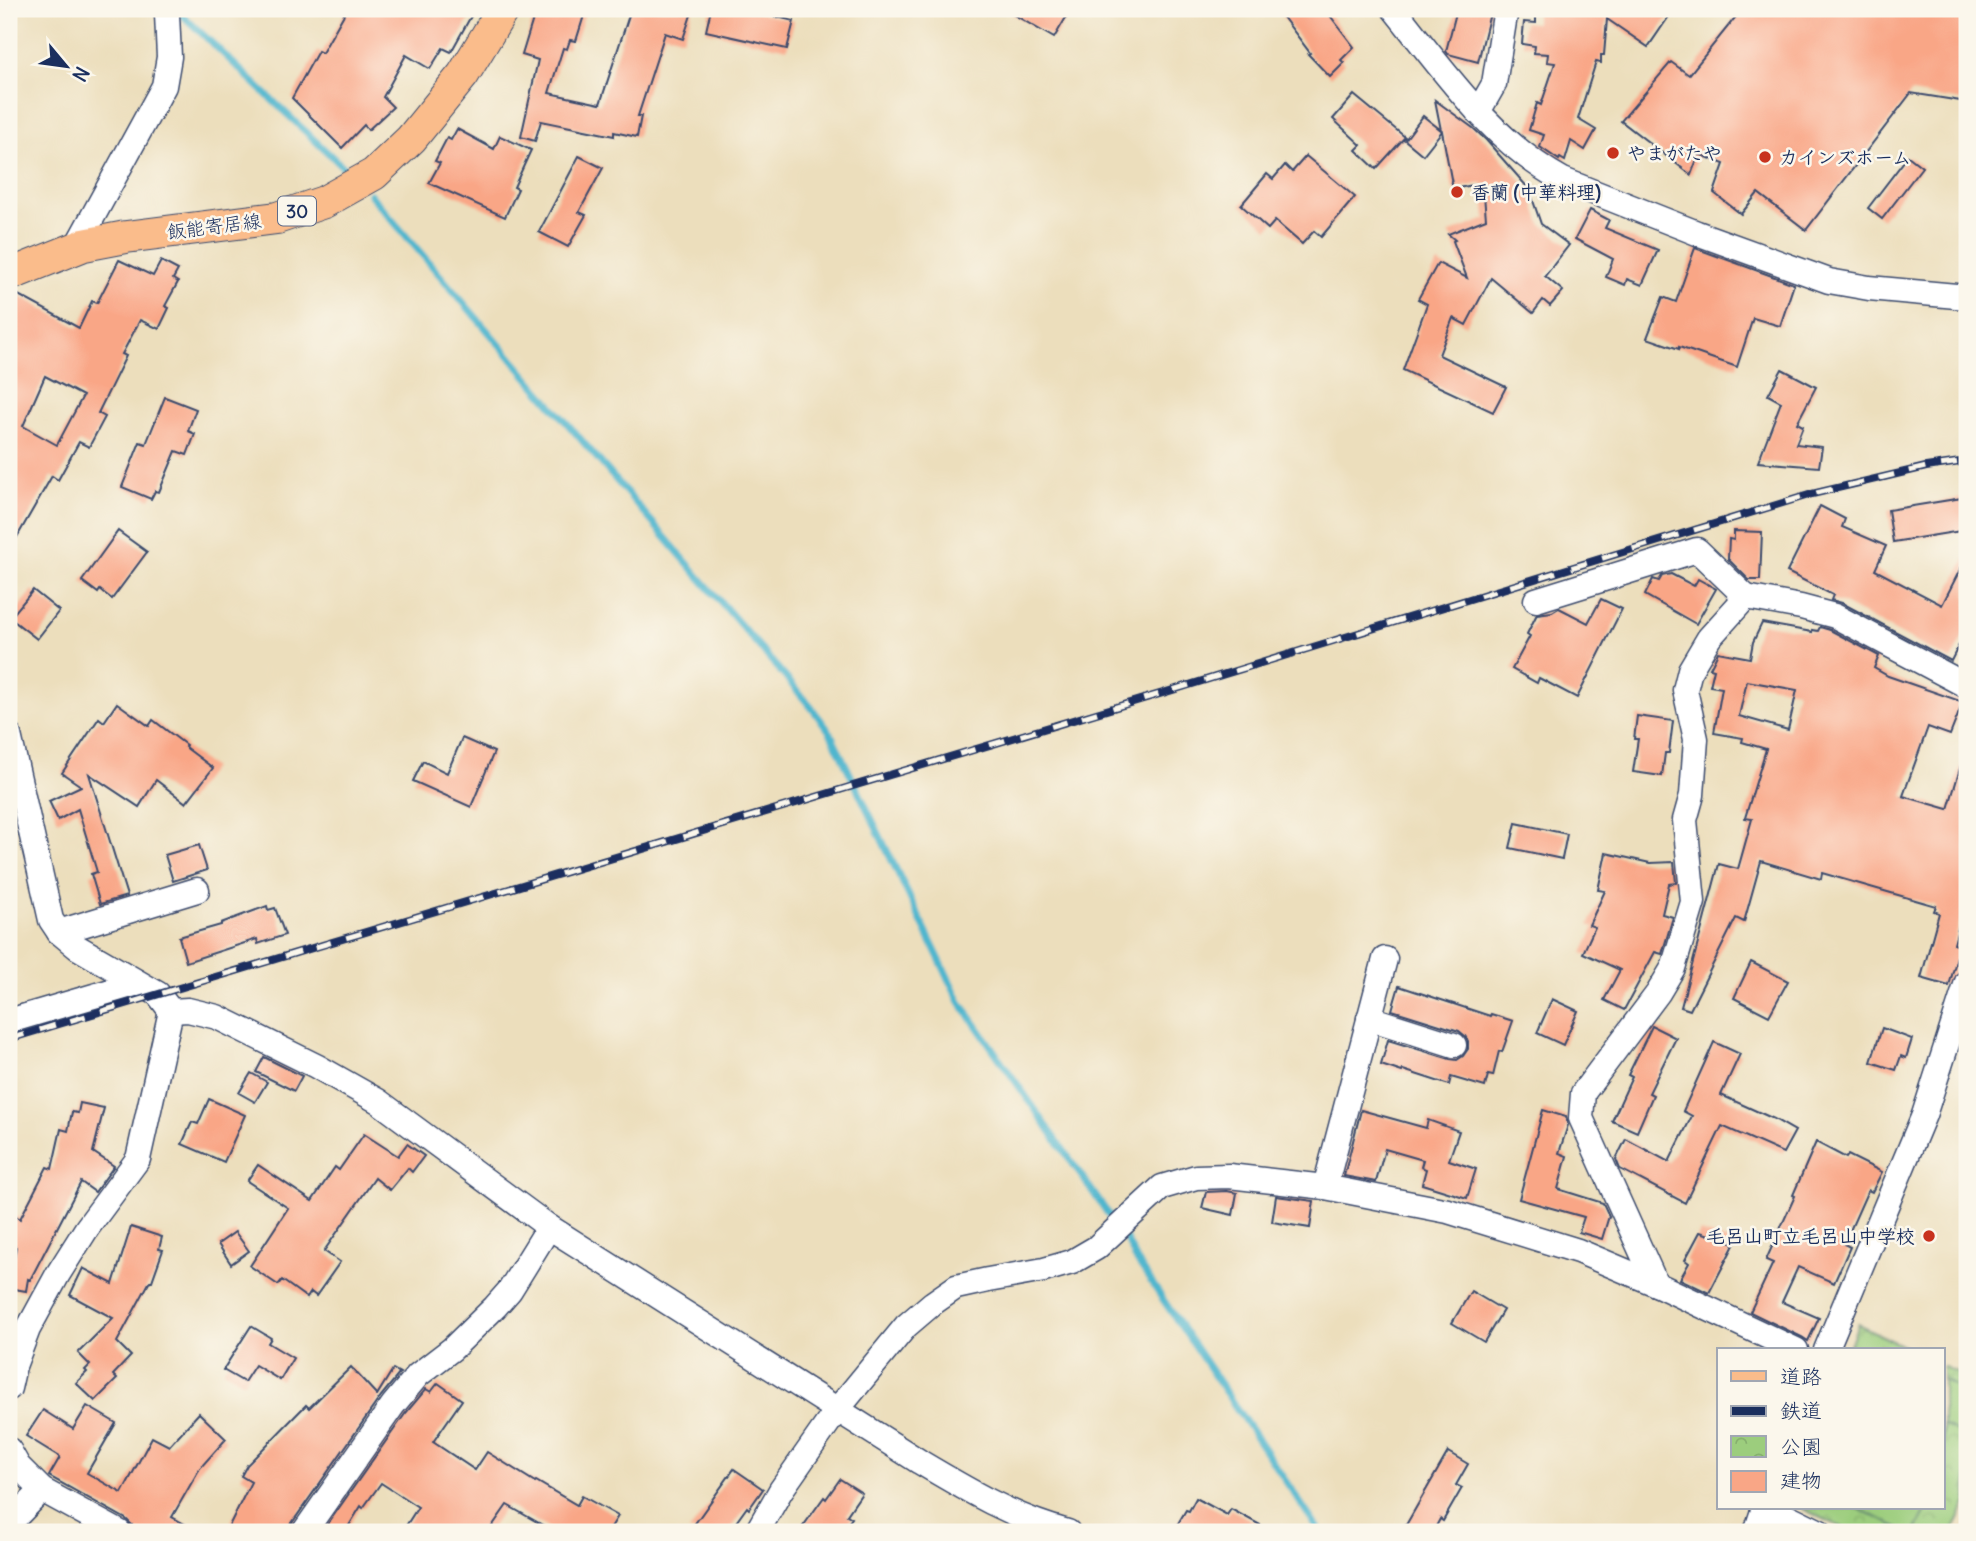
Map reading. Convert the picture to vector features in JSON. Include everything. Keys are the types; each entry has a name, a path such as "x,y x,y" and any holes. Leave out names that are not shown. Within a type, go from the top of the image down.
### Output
{"main road":[{"name":"飯能寄居線","path":"9,275 75,249 126,237 277,218 324,202 374,173 411,139 463,75 503,9"}],"street":[{"path":"75,249 163,86 169,57 165,9"},
{"path":"1394,9 1478,111 1507,141 1546,170 1588,191 1829,281 1869,288 1967,297"},
{"path":"1478,111 1494,84 1506,9"},
{"path":"1536,600 1697,550 1746,597 1835,616 1967,686"},
{"path":"1656,1284 1581,1118 1583,1093 1658,993 1673,968 1693,902 1685,820 1692,794 1696,739 1685,690 1690,670 1709,638 1746,597"},
{"path":"9,734 51,920 59,932 77,947 158,994 170,1011 138,1159 87,1228 58,1274 28,1329 9,1388"},
{"path":"59,932 197,890"},
{"path":"1325,1186 1385,958"},
{"path":"1827,1348 1924,1115 1967,982"},
{"path":"9,1021 138,983"},
{"path":"170,1011 188,1010 217,1017 304,1060 378,1101 549,1227 837,1410 979,1498 1061,1531"},
{"path":"1369,1018 1454,1045"},
{"path":"757,1532 781,1490 837,1410 906,1326 956,1287 1072,1262 1096,1248 1162,1187 1196,1177 1229,1176 1325,1186 1448,1211 1578,1251 1656,1284 1792,1348"},
{"path":"304,1532 393,1405 418,1375 452,1349 503,1298 549,1227"},
{"path":"9,1450 18,1466 41,1490 119,1532"},
{"path":"9,1524 41,1490"},
{"path":"1756,1532 1763,1510"},
{"path":"1775,1510 1820,1532"}],"green space":[{"path":"1858,1324 1907,1348 1849,1348"},
{"path":"1944,1366 1967,1378 1967,1503 1952,1532 1851,1532 1805,1510 1944,1510"},
{"path":"1944,1380 1967,1392 1967,1426 1963,1435 1944,1426"},
{"path":"1861,1510 1926,1510 1915,1532 1907,1532"}],"building":[{"path":"347,9 475,9 451,52 443,48 430,69 406,55 383,97 393,107 368,130 364,125 342,148 292,98 318,51 322,53"},
{"path":"536,9 586,9 576,41 570,40 567,49 563,48 549,93 600,104 631,9 693,9 683,39 665,33 638,116 641,116 637,137 614,132 614,136 541,121 535,141 521,137 538,60 522,55"},
{"path":"711,9 743,9 794,21 787,49 706,31"},
{"path":"1004,9 1071,9 1054,38"},
{"path":"1277,9 1325,9 1354,47 1341,60 1344,63 1330,77 1308,54 1310,53"},
{"path":"1457,9 1491,9 1478,62 1448,54 1446,51"},
{"path":"1536,9 1674,9 1648,47 1607,19 1604,55 1601,55 1601,63 1596,62 1578,119 1596,130 1585,150 1571,141 1565,161 1540,147 1544,135 1529,130 1537,103 1541,105 1555,63 1547,62 1548,54 1534,53 1535,46 1522,44 1524,22 1536,23"},
{"name":"カインズホーム","path":"1742,9 1967,9 1967,102 1911,93 1806,230 1758,193 1741,214 1714,193 1724,164 1699,154 1691,175 1621,121 1671,62 1689,75"},
{"path":"1354,95 1405,137 1376,169 1356,150 1361,145 1333,119"},
{"path":"1435,100 1486,140 1529,189 1541,224 1569,245 1545,276 1563,291 1550,306 1543,300 1533,313 1491,278 1466,325 1453,318 1439,355 1506,387 1493,412 1403,370 1427,304 1418,299 1438,263 1467,278 1453,241 1455,240 1448,234 1486,219 1483,183 1453,189 1442,131 1423,155 1405,140 1423,116 1441,130"},
{"path":"457,129 494,149 500,136 531,150 514,187 518,189 505,217 429,183 440,163 435,161 447,138 451,140"},
{"path":"579,156 603,168 579,212 586,215 568,247 539,232"},
{"path":"1306,156 1355,197 1321,237 1314,231 1302,244 1275,221 1268,229 1241,205 1267,174 1273,179 1285,165 1292,172"},
{"path":"1908,156 1922,167 1882,219 1868,208"},
{"path":"1590,210 1609,220 1605,228 1658,250 1642,285 1627,279 1625,285 1606,277 1613,259 1575,239"},
{"path":"1695,248 1794,284 1780,326 1753,318 1737,367 1647,338 1663,297 1676,302"},
{"path":"119,260 153,276 161,261 178,270 173,279 178,282 165,306 169,308 159,329 140,320 122,354 126,356 98,413 105,417 89,447 79,442 58,480 52,476 9,551 9,293 13,292 79,328 92,301 97,303","holes":["45,376 83,396 57,445 23,426"]},
{"path":"1782,369 1816,387 1797,423 1803,426 1796,444 1822,447 1819,467 1758,462 1781,402 1768,395"},
{"path":"165,397 196,409 188,431 195,434 187,455 176,451 159,492 155,491 151,499 122,487 140,442 146,444"},
{"path":"1962,498 1967,530 1893,542 1888,510"},
{"path":"1820,506 1845,519 1842,527 1886,546 1875,570 1942,605 1967,556 1967,629 1951,661 1842,603 1831,600 1833,595 1787,572"},
{"path":"118,531 147,552 112,599 82,581"},
{"path":"1734,531 1762,532 1760,580 1749,580 1728,559 1729,539 1734,540"},
{"path":"1671,574 1694,586 1698,579 1716,589 1696,624 1645,595 1653,579 1659,581 1662,576"},
{"path":"33,590 59,611 37,639 10,618"},
{"path":"1601,599 1622,609 1577,698 1539,678 1537,683 1512,669 1530,636 1527,634 1537,614 1559,608 1588,623"},
{"path":"1762,623 1812,632 1818,631 1820,627 1879,656 1874,668 1888,676 1963,702 1950,735 1928,727 1903,796 1948,809 1962,762 1967,763 1967,895 1954,944 1960,946 1949,986 1921,978 1939,913 1934,911 1936,906 1822,873 1821,879 1761,861 1744,922 1736,918 1690,1010 1681,1007 1719,864 1738,869 1752,819 1745,818 1766,749 1742,742 1743,738 1714,733 1722,688 1710,686 1714,669 1710,668 1718,652 1750,658 1753,642","holes":["1747,681 1797,690 1788,730 1739,716"]},
{"path":"117,703 149,726 153,720 213,768 186,803 156,780 139,807 89,774 127,896 100,904 91,874 97,872 78,809 58,820 49,801 81,786 62,773 99,718 104,722"},
{"path":"1637,716 1673,721 1669,753 1665,753 1662,776 1633,772 1638,739 1634,739"},
{"path":"462,738 494,752 471,807 413,781 423,761 447,773"},
{"path":"1516,823 1567,834 1562,859 1510,848"},
{"path":"199,845 207,870 173,881 165,855"},
{"path":"1606,853 1650,863 1674,862 1676,883 1669,884 1662,914 1673,917 1662,954 1655,952 1624,1010 1604,1000 1620,970 1583,953 1595,927 1589,925 1605,891 1598,890"},
{"path":"267,906 268,910 275,908 285,935 258,944 257,939 186,962 179,937 221,925"},
{"path":"1751,962 1788,981 1769,1016 1734,998"},
{"path":"1399,986 1513,1021 1502,1052 1499,1051 1493,1076 1488,1075 1485,1087 1451,1077 1449,1085 1381,1065 1388,1040 1457,1060 1468,1049 1468,1041 1459,1031 1392,1010"},
{"path":"1552,999 1578,1011 1563,1045 1537,1033"},
{"path":"1652,1026 1676,1038 1649,1093 1653,1095 1637,1132 1612,1121 1632,1077 1628,1075"},
{"path":"1882,1028 1912,1039 1906,1058 1901,1056 1896,1070 1871,1062"},
{"path":"1714,1042 1740,1054 1721,1095 1795,1131 1783,1153 1722,1126 1685,1203 1620,1169 1616,1159 1626,1139 1669,1162 1692,1116 1683,1111"},
{"path":"264,1057 302,1076 294,1091 256,1072"},
{"path":"251,1073 267,1082 255,1102 239,1093"},
{"path":"209,1099 245,1115 224,1162 182,1144 192,1122 198,1124"},
{"path":"80,1103 104,1108 93,1152 114,1166 95,1192 81,1182 30,1280 28,1279 26,1291 9,1288 16,1247 9,1243 9,1230 16,1216 20,1219 47,1167 52,1169 61,1129 68,1131 72,1112 78,1113"},
{"path":"1361,1110 1426,1128 1428,1120 1459,1131 1449,1160 1476,1169 1467,1198 1422,1184 1426,1169 1421,1167 1423,1160 1385,1149 1376,1182 1344,1176"},
{"path":"1543,1110 1566,1117 1568,1125 1559,1153 1567,1156 1558,1189 1603,1203 1609,1216 1602,1239 1579,1232 1584,1217 1519,1199"},
{"path":"364,1134 398,1156 407,1144 424,1156 412,1172 408,1168 390,1190 375,1178 324,1251 340,1262 316,1296 311,1292 307,1298 282,1280 278,1285 250,1266 288,1208 247,1181 258,1165 312,1201 335,1167 339,1170"},
{"path":"1816,1142 1846,1158 1848,1155 1882,1172 1872,1192 1868,1190 1844,1244 1850,1247 1834,1283 1798,1267 1782,1302 1819,1318 1808,1341 1750,1312 1773,1263 1766,1260"},
{"path":"1206,1192 1237,1193 1233,1215 1202,1208"},
{"path":"1276,1196 1314,1201 1310,1228 1272,1222"},
{"path":"131,1227 162,1237 159,1249 163,1250 152,1281 117,1342 131,1356 113,1375 117,1379 95,1401 76,1383 90,1365 78,1353 113,1318 70,1295 83,1268 113,1284"},
{"path":"235,1232 249,1251 231,1264 218,1244"},
{"path":"1700,1232 1735,1243 1709,1293 1680,1279 1689,1263 1685,1260"},
{"path":"1471,1291 1503,1310 1484,1342 1452,1323"},
{"path":"251,1326 271,1338 268,1343 293,1358 280,1380 255,1365 244,1382 223,1370"},
{"path":"351,1367 377,1395 393,1369 400,1373 292,1523 289,1532 226,1532 251,1482 241,1476 247,1465 306,1405 309,1408"},
{"path":"438,1383 462,1400 433,1442 475,1470 487,1452 577,1505 582,1496 618,1516 608,1532 555,1532 507,1505 488,1532 402,1532 418,1507 381,1483 363,1508 361,1506 345,1532 322,1532 405,1414 426,1389 431,1392"},
{"path":"87,1406 116,1423 87,1473 122,1493 152,1437 169,1446 199,1413 226,1439 200,1468 172,1517 199,1532 134,1532 126,1519 49,1476 60,1457 26,1436 43,1410 73,1429"},
{"path":"1448,1452 1468,1464 1456,1485 1462,1488 1443,1521 1440,1519 1433,1532 1402,1532"},
{"path":"734,1469 763,1489 749,1509 747,1507 729,1532 689,1532"},
{"path":"840,1479 862,1493 847,1515 852,1518 841,1532 799,1532 824,1497 826,1499"},
{"path":"1196,1498 1227,1515 1231,1509 1273,1532 1173,1532"}],"waterway":[{"path":"176,9 343,167"},
{"path":"370,194 830,732 960,1002 1127,1241 1137,1261 1320,1532"}],"railway":[{"path":"9,1039 1163,693 1812,494 1926,467 1967,461"}],"place":[{"name":"やまがたや","path":"1613,153"},
{"name":"カインズホーム","path":"1765,157"},
{"name":"香蘭 (中華料理)","path":"1457,192"},
{"name":"毛呂山町立毛呂山中学校","path":"1929,1236"}]}
